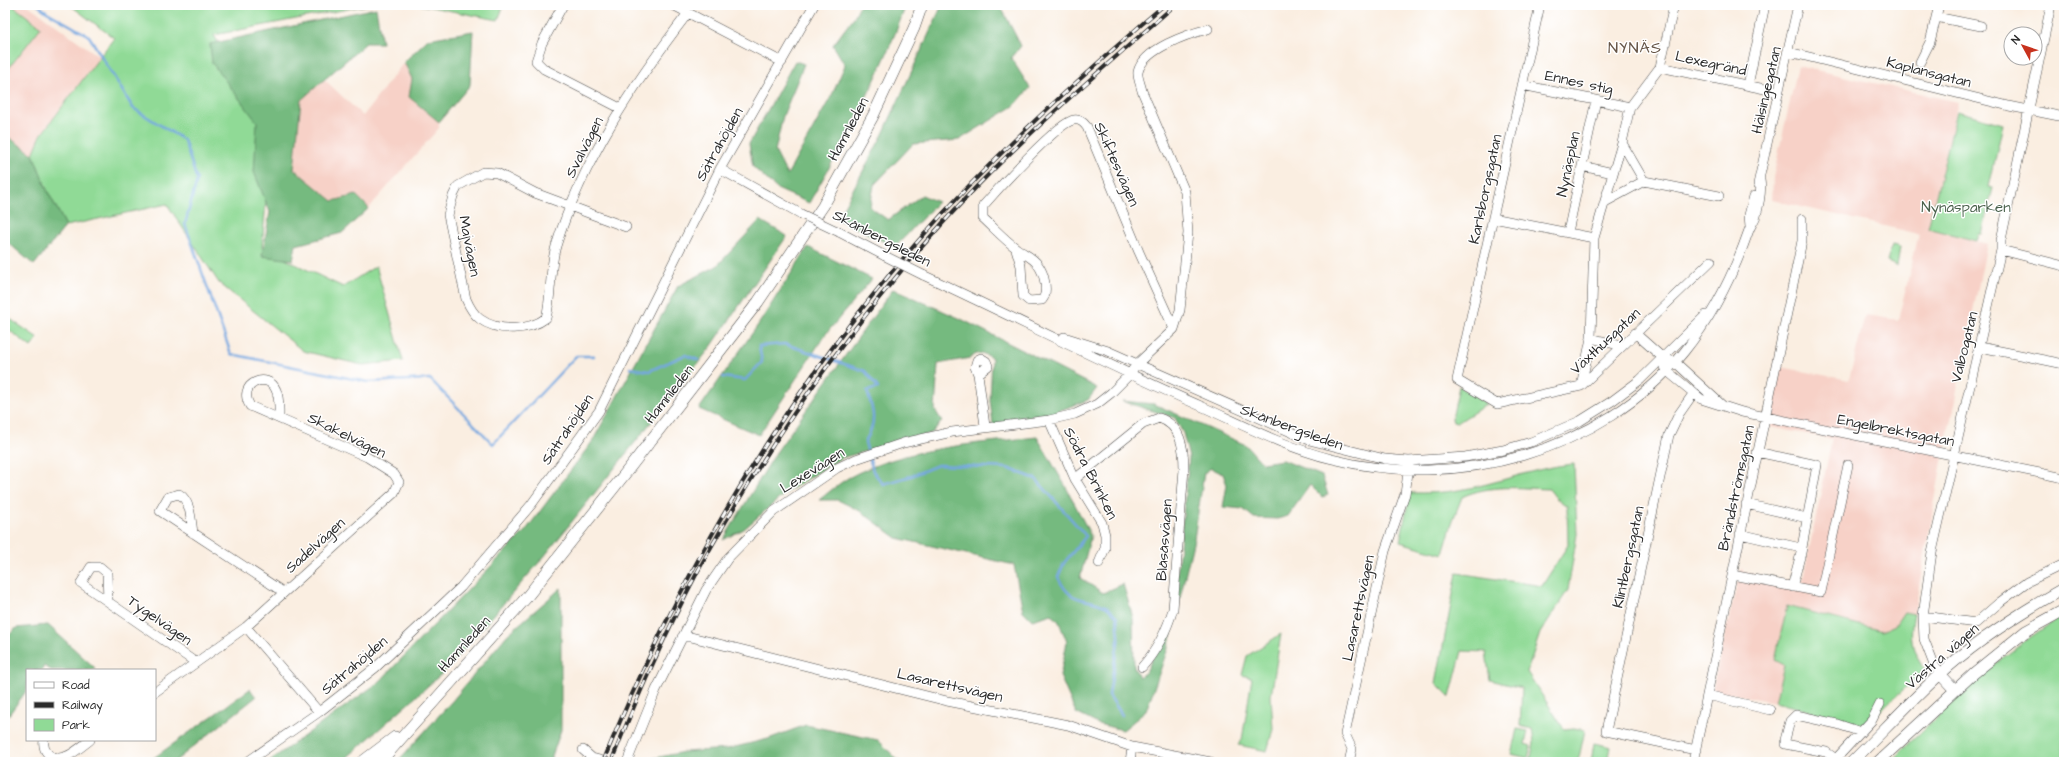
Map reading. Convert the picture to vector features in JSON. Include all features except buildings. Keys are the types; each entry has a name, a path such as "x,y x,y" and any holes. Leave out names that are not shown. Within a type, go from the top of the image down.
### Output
{"main road":[{"name":"Hamnleden","path":"380,762 530,592 634,463 758,302 823,206 873,116 914,28 922,5"},
{"name":"Västra vägen","path":"1852,762 1940,674 2016,615 2064,588"},
{"path":"1878,762 1954,690 2026,631 2064,610"},
{"name":"Valbogatan","path":"1940,674 1954,690"},
{"path":"362,762 416,721"}],"street":[{"path":"563,5 542,43 536,61 544,69 620,108"},
{"path":"673,5 782,62"},
{"name":"Sätrahöjden","path":"247,762 319,712 375,668 461,587 531,505 599,411 720,169 814,5"},
{"name":"Karlsborgsgatan","path":"1457,380 1540,5"},
{"path":"1581,386 1590,338 1594,238 1622,143 1630,107 1660,67 1674,5"},
{"name":"Hälsingegatan","path":"1748,85 1765,5"},
{"name":"Hälsingegatan","path":"1675,362 1695,337 1712,310 1734,269 1750,226 1749,215 1756,188 1760,180 1798,5"},
{"path":"1920,62 1930,42 1939,5"},
{"name":"Valbogatan","path":"1940,674 1934,665 1924,639 1923,616 1932,548 1980,347 2051,5"},
{"name":"Svalvägen","path":"547,313 550,281 556,248 570,207 594,154 620,108 649,64 688,13"},
{"path":"1936,17 1981,26"},
{"path":"1136,365 1174,329 1180,310 1188,233 1185,192 1159,127 1142,90 1138,73 1143,62 1163,46 1181,36 1208,29"},
{"name":"Kaplansgatan","path":"1788,52 2028,110 2064,117"},
{"name":"Lexegränd","path":"1660,67 1779,92"},
{"name":"Ennes stig","path":"1522,85 1630,107"},
{"name":"Nynäsplan","path":"1568,232 1596,100"},
{"name":"Skiftesvägen","path":"1016,249 983,218 983,206 1026,160 1066,123 1075,120 1082,122 1087,127 1139,252 1174,329"},
{"path":"1622,143 1644,181"},
{"path":"1582,166 1613,173"},
{"name":"Skånbergsleden","path":"720,169 801,214 884,256 1034,327 1129,375 1268,436 1332,460 1463,469 1502,462 1566,440 1600,422 1636,397 1667,371 1675,362"},
{"name":"Majvägen","path":"547,313 546,318 536,325 522,327 499,327 479,319 471,310 466,299 448,215 453,196 458,186 483,172 497,173 535,193 626,227"},
{"path":"1605,202 1644,181 1719,196"},
{"path":"1493,218 1594,238"},
{"name":"Brändströmsgatan","path":"1693,762 1802,241 1802,219"},
{"path":"1016,249 1030,256 1038,264 1045,284 1044,297 1042,300 1029,301 1022,296 1021,266 1016,249"},
{"path":"2001,250 2064,266"},
{"name":"Växthusgatan","path":"1457,380 1497,404 1581,386 1711,261"},
{"name":"Hälsingegatan","path":"1663,358 1692,326 1712,310"},
{"name":"Skånbergsleden","path":"1034,327 1108,351 1136,365 1310,440 1385,458 1409,466 1502,450 1558,431 1612,401 1640,380 1663,358"},
{"path":"1635,333 1663,358 1667,371"},
{"path":"1590,338 1622,346"},
{"path":"1980,347 2064,364"},
{"name":"Engelbrektsgatan","path":"1663,358 1675,362 1724,406"},
{"name":"Lexevägen","path":"627,762 656,690 706,590 728,558 773,512 837,468 880,450 930,436 985,426 1049,420 1075,414 1097,404 1111,393 1129,375 1136,365"},
{"name":"Engelbrektsgatan","path":"1667,371 1693,394 1710,403 1765,417 2064,478"},
{"path":"978,374 985,426"},
{"name":"Skakelvägen","path":"280,418 277,391 274,386 264,381 253,383 248,388 246,395 250,406 367,457 394,474 399,482"},
{"name":"Klintbergsgatan","path":"1693,394 1671,429 1667,443 1606,731 1696,750"},
{"name":"Blåsåsvägen","path":"1076,478 1143,424 1159,418 1166,420 1179,435 1184,453 1173,609 1169,622 1150,657 1142,667"},
{"name":"Södra Brinken","path":"1049,420 1076,478 1102,523 1105,535 1105,548 1099,562"},
{"path":"1757,452 1817,465 1801,553 1792,587"},
{"path":"1732,575 1821,592 1848,465"},
{"name":"Lasarettsvägen","path":"1349,762 1352,749 1345,734 1385,551 1406,494 1409,466"},
{"name":"Sadelvägen","path":"156,691 246,627 394,493 399,482"},
{"path":"1746,504 1807,518"},
{"path":"193,533 283,592"},
{"path":"1740,534 1801,548"},
{"path":"1923,616 1976,623 2026,582 2064,564"},
{"name":"Tygelvägen","path":"108,600 195,662"},
{"path":"246,627 319,712"},
{"name":"Lasarettsvägen","path":"682,636 947,701 1068,725 1132,747 1211,762"},
{"path":"1706,696 1770,710"},
{"path":"1861,732 1837,724 1796,715 1790,721 1785,740 1786,744 1826,752 1834,760 1861,732 1872,720 1880,704"},
{"path":"44,741 44,748 47,753 59,759 65,757 87,741"},
{"path":"1130,762 1132,747"},
{"path":"583,750 592,758 607,762"}],"shaded area":[{"path":"5,5 28,5 100,57 41,135 33,154 5,135"},
{"path":"404,62 412,79 409,97 439,122 439,128 369,208 355,195 333,201 294,169 301,100 325,80 363,116"},
{"path":"1798,66 1958,102 1928,228 1987,244 1941,467 1914,614 1904,612 1895,625 1882,631 1788,607 1784,665 1775,702 1712,690 1741,568 1744,573 1802,584 1832,439 1771,427 1770,414 1781,367 1849,380 1865,315 1898,320 1919,234 1772,200 1773,177"}],"green space":[{"path":"5,5 12,5 41,27 5,73"},
{"path":"70,5 368,5 214,35 271,142 262,248 343,287 376,266 403,361 362,365 303,351 219,283 167,204 66,226 47,190 33,154 41,135 114,38"},
{"path":"421,5 504,5 498,20"},
{"path":"860,5 906,5 874,82 809,203 777,189 753,167 749,144 795,61 804,64 783,116 775,151 787,175 832,95 845,65 833,45 854,17"},
{"path":"942,5 1000,5 1021,46 1011,58 1030,88 1014,106 959,140 913,144 874,185 870,207 888,220 922,195 938,202 895,247 837,219 883,134"},
{"path":"376,8 382,43 366,43 301,100 294,169 333,201 356,195 369,208 342,233 296,245 293,260 262,256 270,212 254,172 257,122 212,63 210,44"},
{"path":"473,31 470,85 439,122 409,97 412,79 404,62 428,39"},
{"name":"Nynäsparken","path":"1957,111 2003,124 1989,187 1993,188 1982,234 1979,234 1977,241 1928,228"},
{"path":"5,135 33,154 47,190 66,226 34,265 5,240"},
{"path":"760,220 787,236 711,347 543,558 446,670 342,762 268,762 379,682 526,530 592,442 678,286 717,266"},
{"path":"1892,245 1900,247 1897,266 1887,262"},
{"path":"808,247 872,279 825,335 759,435 699,409 758,325"},
{"path":"893,289 959,318 1097,388 1088,400 1061,410 1048,420 993,425 990,400 992,358 982,353 976,354 970,358 938,364 935,410 942,421 932,433 841,458 787,492 744,529 723,540 777,451"},
{"path":"10,319 38,338 31,347 5,327"},
{"path":"1459,386 1487,404 1457,423 1453,422 1452,419"},
{"path":"1122,401 1154,404 1246,445 1262,463 1283,460 1322,476 1328,495 1322,497 1310,485 1288,516 1277,519 1254,518 1243,509 1223,507 1227,485 1223,474 1211,468 1204,473 1194,539 1168,648 1146,711 1123,730 1098,724 1076,713 1060,676 1067,642 1059,622 1052,614 1032,620 1023,611 1014,565 897,538 860,511 838,500 819,500 848,478 870,468 916,453 940,448 1037,437 1066,487 1091,536 1080,578 1103,593 1123,584 1133,618 1134,667 1139,677 1146,672 1173,614 1189,458 1183,433 1175,418"},
{"path":"1574,464 1577,534 1568,590 1540,633 1527,672 1564,729 1574,728 1585,730 1578,762 1530,762 1534,742 1532,729 1520,726 1522,688 1490,680 1486,652 1462,651 1450,697 1436,683 1457,573 1542,586 1568,545 1567,506 1556,498 1549,489 1494,488 1483,490 1462,497 1453,520 1443,554 1400,542 1410,493 1459,490 1488,484 1545,468"},
{"path":"561,588 561,730 550,762 397,762 453,700 507,635"},
{"path":"1787,606 1882,631 1895,625 1904,612 1914,614 1912,644 1920,663 1925,670 1864,725 1775,702 1784,665 1775,660"},
{"path":"2064,615 2064,762 1890,762 1994,665 2017,647"},
{"path":"48,625 95,668 49,669 44,666 42,669 26,669 26,691 5,720 5,639 16,628"},
{"path":"1281,634 1271,696 1273,729 1267,751 1238,745 1242,740 1252,678 1242,675 1247,656"},
{"path":"250,689 256,697 174,762 148,762"},
{"path":"806,725 878,740 900,762 644,762 645,760 684,752 727,749 768,739"},
{"path":"1517,729 1528,731 1525,744 1531,746 1528,758 1511,754"},
{"path":"1594,743 1611,747 1608,762 1591,762"}],"waterway":[{"path":"38,5 47,12 89,36 133,108 184,140 197,180 185,224 231,354 368,382 430,379 493,444 576,356 594,356"},
{"path":"723,377 745,380 762,362 759,346 785,344 865,371 878,388 867,391 873,411 873,423 865,442 873,471 883,484 911,476 938,465 1007,468 1036,479 1086,536 1064,563 1058,577 1063,586 1073,596 1105,606 1117,617 1119,636 1109,695 1122,715"},
{"path":"630,368 649,371 685,355 698,360"}],"railway":[{"path":"603,762 633,692 666,622 701,554 739,488 780,423 824,360 870,299 947,209 1037,119 1164,5"},
{"path":"611,762 657,654 710,549 769,452 800,404 833,358 904,268 980,183 1052,114 1175,5"}],"district":[{"name":"NYNÄS","path":"1635,47"}]}
